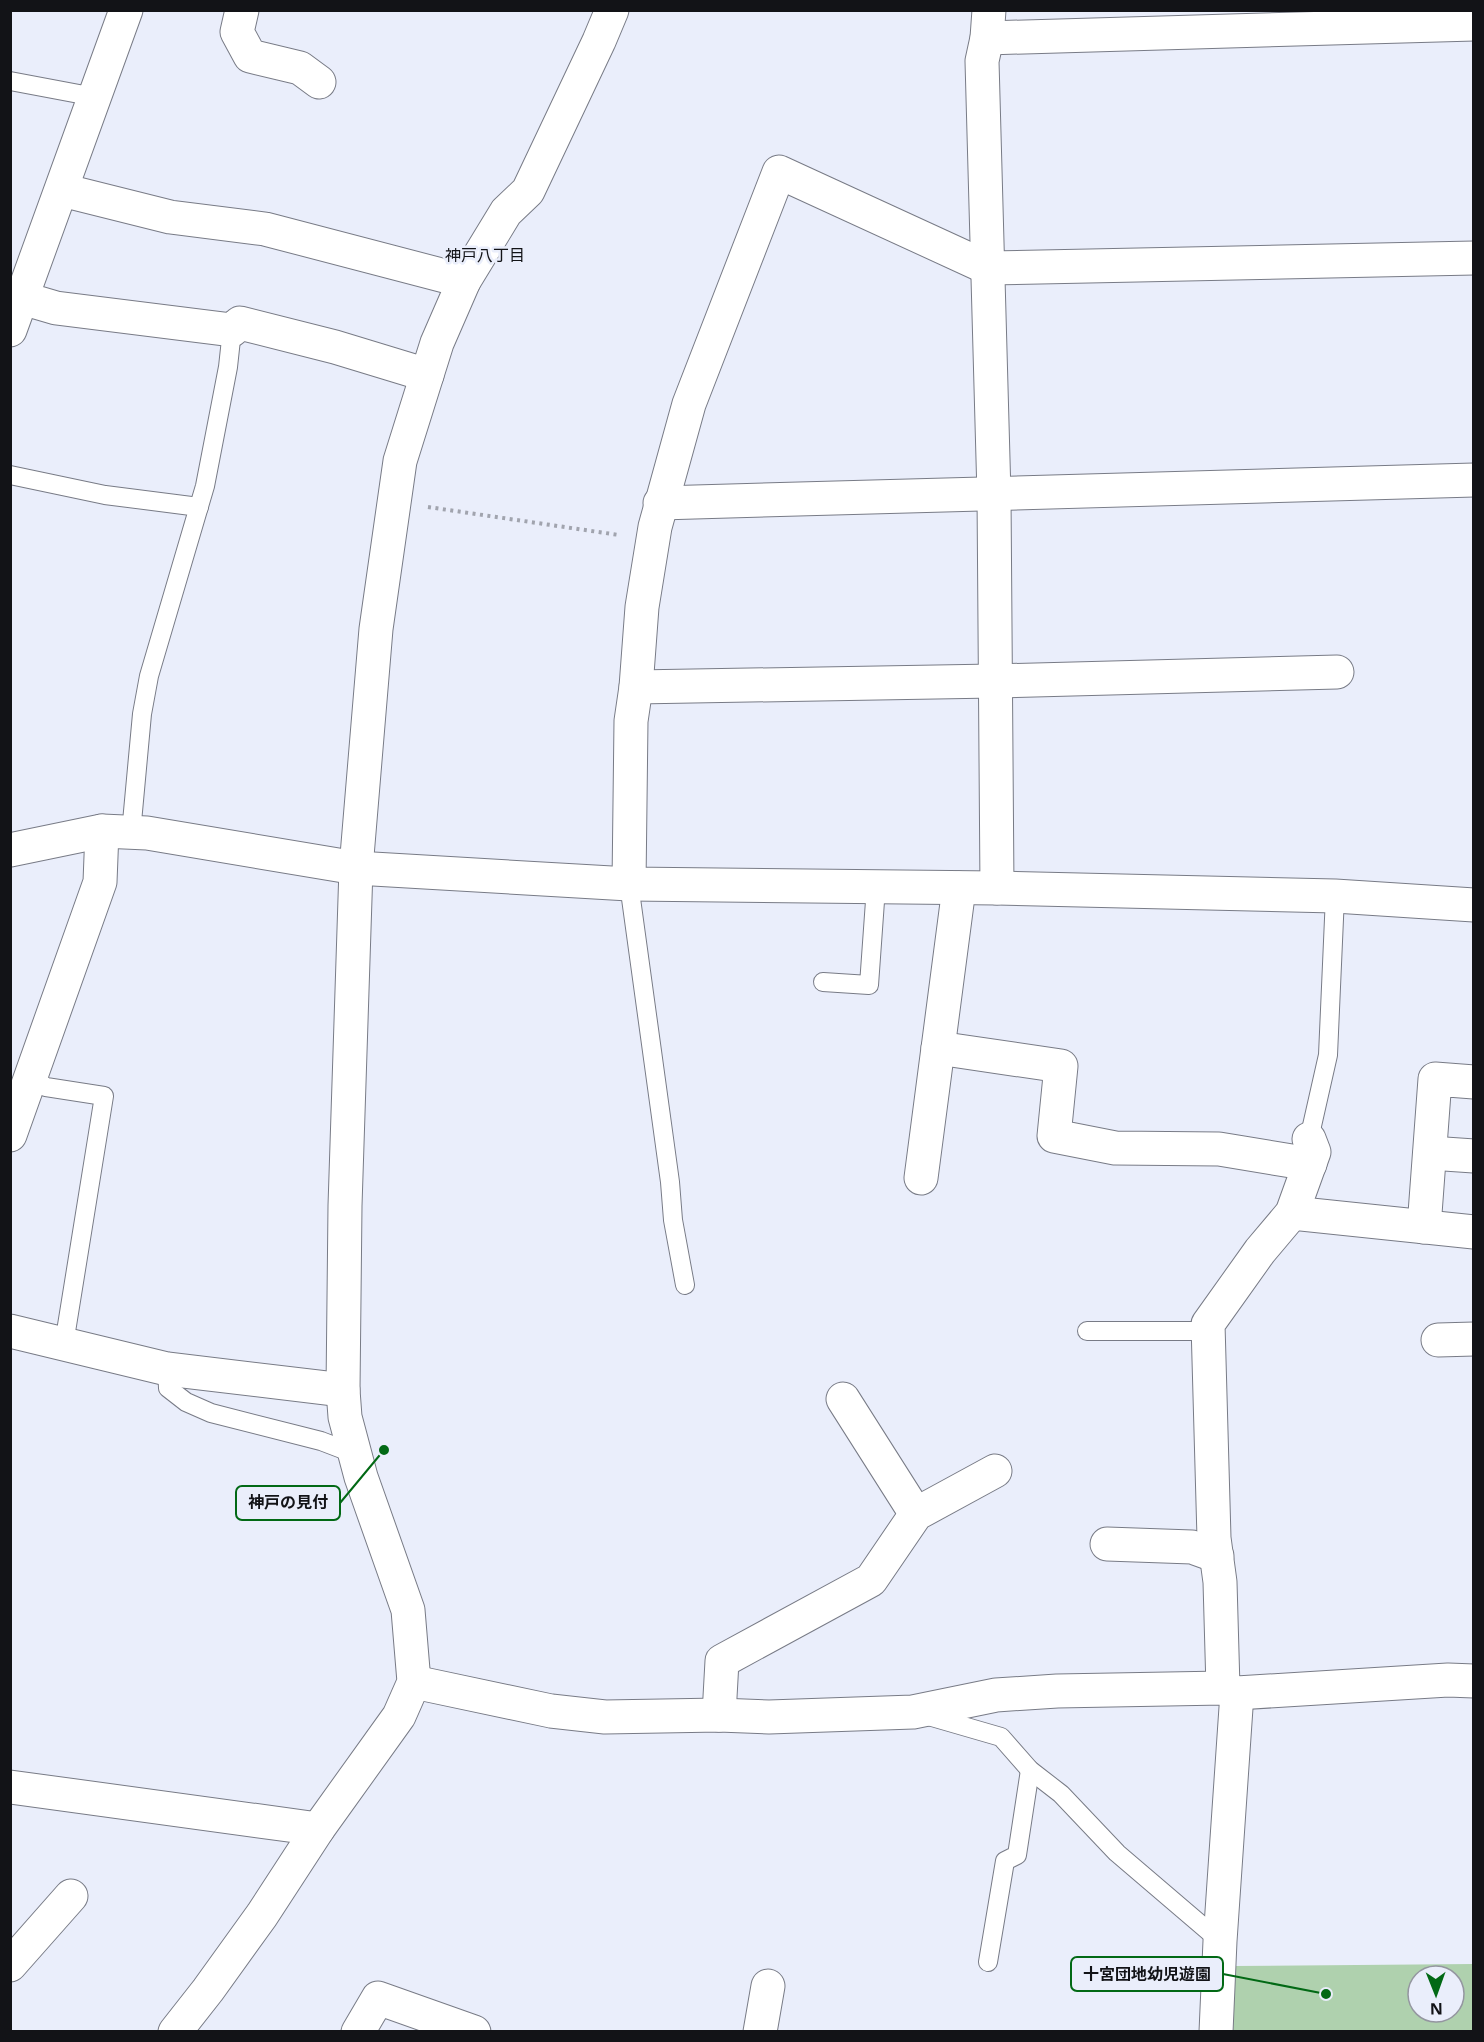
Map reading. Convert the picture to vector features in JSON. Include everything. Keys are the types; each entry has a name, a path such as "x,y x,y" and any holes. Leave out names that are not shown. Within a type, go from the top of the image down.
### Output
{"street":[{"path":"126,10 62,190 15,312 56,308 232,330 240,323 427,375"},
{"path":"242,10 237,32 250,56 300,68 319,82"},
{"path":"175,2031 262,1915 318,1829 399,1716 414,1682 408,1610 361,1477 345,1417 343,1390 345,1206 356,868 376,629 400,461 437,343 464,281 506,212 528,191 612,10"},
{"path":"997,888 994,495 982,61 988,24 1265,20 1473,24"},
{"path":"629,884 631,722 642,607 660,503 689,404 779,172 988,268 1473,258"},
{"path":"62,190 170,217 265,229 464,281"},
{"path":"660,503 1473,480"},
{"path":"636,687 1337,672"},
{"path":"10,1135 117,832"},
{"path":"10,850 117,832 147,833 356,868 629,884 997,888 1335,896 1473,905"},
{"path":"921,1178 959,888"},
{"path":"938,1048 1060,1066 1054,1136 1115,1148 1309,1151 1292,1213 1260,1251 1208,1324 1216,1556 1230,1691 1216,2031"},
{"path":"1424,1227 1435,1079 1473,1082"},
{"path":"1430,1153 1473,1156"},
{"path":"1292,1213 1473,1232"},
{"path":"10,1331 167,1369 343,1390"},
{"path":"1438,1340 1473,1339"},
{"path":"843,1399 916,1514"},
{"path":"719,1715 722,1661 871,1580 916,1514 995,1471"},
{"path":"1107,1544 1192,1547 1216,1556"},
{"path":"414,1682 551,1710 605,1717 719,1715 769,1717 914,1712 996,1695 1057,1691 1230,1691 1424,1681 1473,1681"},
{"path":"10,1787 318,1829"},
{"path":"10,1965 71,1896"},
{"path":"760,2031 768,1986"},
{"path":"358,2031 378,1998 474,2031"}],"lane":[{"path":"10,81 95,97"},
{"path":"117,832 148,676 199,507 228,367 232,330"},
{"path":"10,475 105,495 199,507"},
{"path":"629,884 670,1182 673,1220 685,1285"},
{"path":"822,982 869,985 876,887"},
{"path":"1309,1151 1328,1055 1335,896"},
{"path":"30,1077 46,1087 104,1096 64,1344"},
{"path":"1087,1331 1208,1331"},
{"path":"167,1369 168,1388 186,1402 211,1413 321,1441 355,1454"},
{"path":"914,1712 1001,1737 1030,1770 1061,1794 1117,1853 1220,1941"},
{"path":"988,1962 1005,1861 1017,1855 1030,1770"}],"path":[{"path":"394,501 653,540"}],"green space":[{"path":"1466,1964 1473,1964 1473,2031 1233,2032 1235,1966 1406,1965 1406,2024 1466,2024"}],"place":[{"name":"神戸の見付","path":"384,1450"},
{"name":"十宮団地幼児遊園","path":"1326,1994"}],"district":[{"name":"神戸八丁目","path":"485,255"}]}
